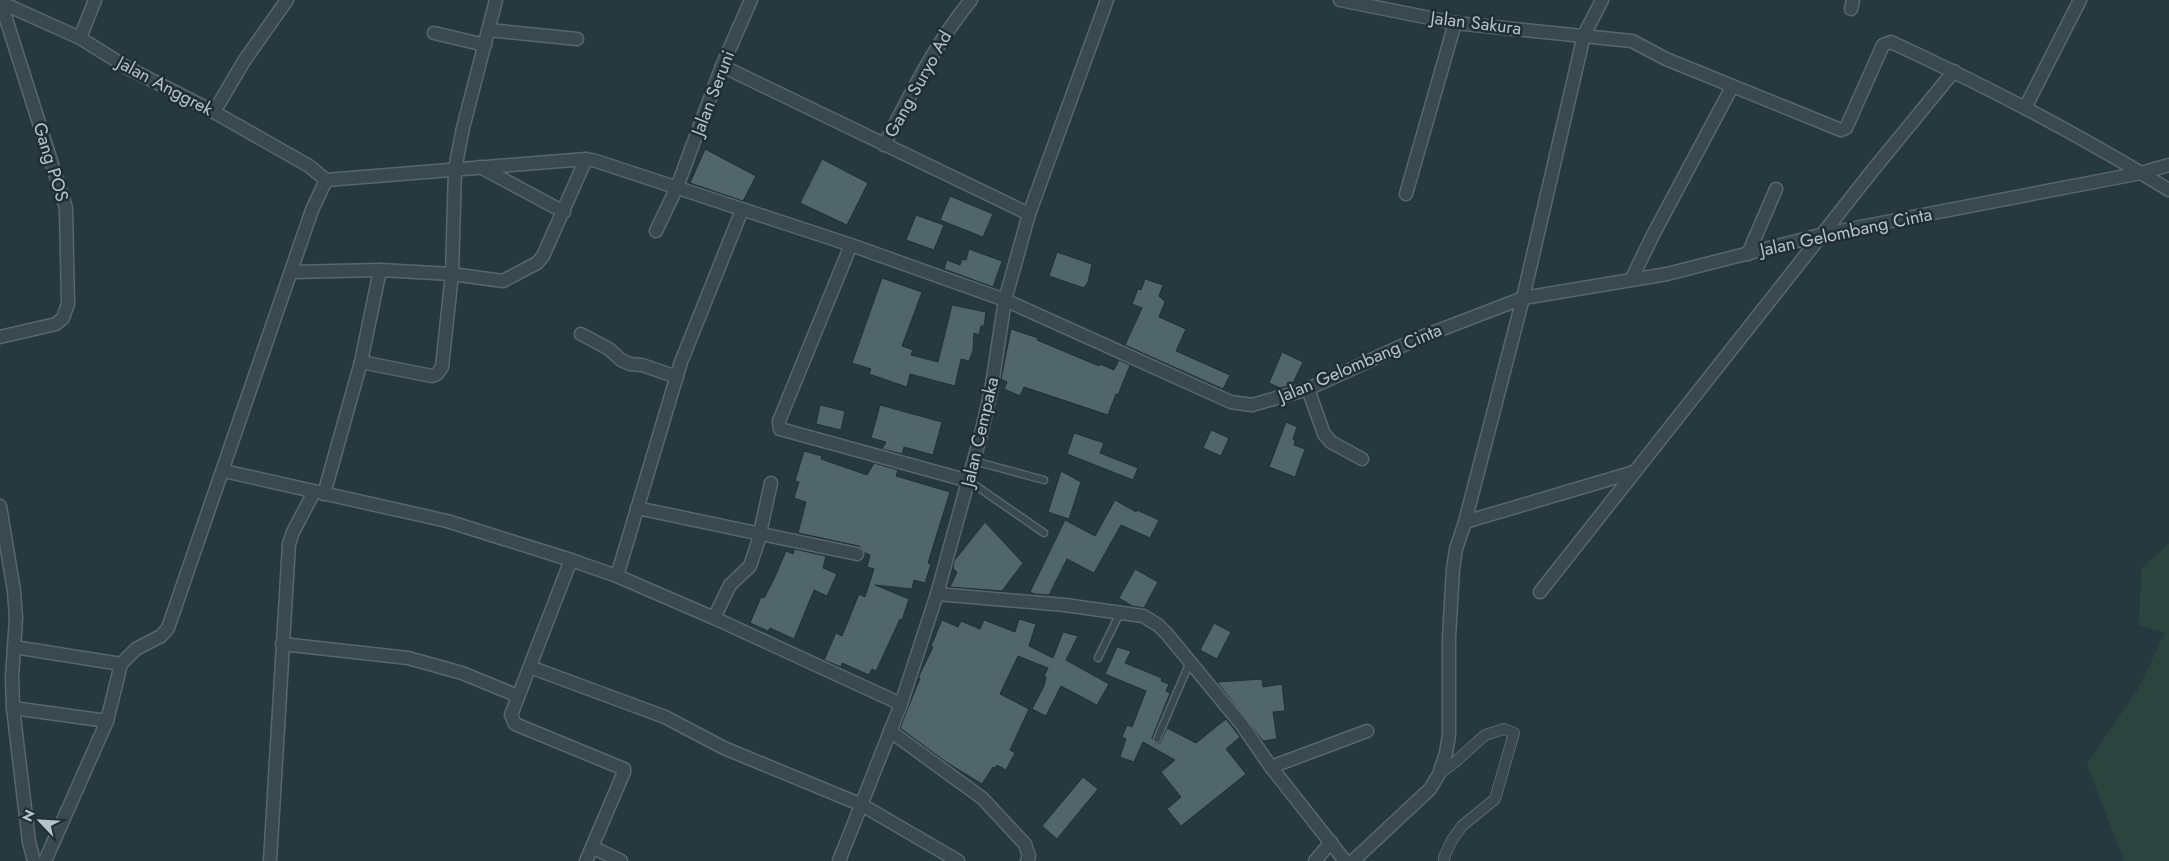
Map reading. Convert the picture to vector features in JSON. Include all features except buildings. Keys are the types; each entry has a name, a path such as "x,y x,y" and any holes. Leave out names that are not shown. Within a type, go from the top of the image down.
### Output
{"street":[{"path":"80,38 95,0"},
{"path":"214,112 244,61 287,0"},
{"path":"361,362 432,376 437,374 442,367 452,274 456,169 463,128 496,0"},
{"name":"Jalan Seruni","path":"656,231 677,187 722,66 751,0"},
{"name":"Gang Suryo Ad","path":"884,145 931,55 949,27 972,0"},
{"name":"Jalan Cempaka","path":"839,861 901,704 937,594 969,481 991,391 1005,300 1029,214 1107,0"},
{"name":"Jalan Sakura","path":"1340,0 1455,23 1632,41 1666,59 1841,130 1846,128 1884,43 1891,42 1954,71"},
{"path":"1353,861 1430,789 1439,774 1449,735 1449,638 1456,549 1465,522 1523,298 1584,35 1602,0"},
{"path":"2025,108 2080,0"},
{"name":"Jalan Anggrek","path":"0,2 80,38 128,68 214,112 309,166 326,180"},
{"name":"Gang POS","path":"0,2 66,208 65,240 68,290 66,312 63,318 56,324 0,337"},
{"path":"1406,194 1455,23"},
{"path":"489,30 576,39"},
{"path":"434,33 485,45"},
{"path":"722,66 1029,214"},
{"path":"1540,592 1873,170 1954,71 2025,108 2169,190"},
{"path":"1631,280 1732,87"},
{"path":"291,272 380,270 452,274 503,281 514,277 540,260 564,212 586,159"},
{"name":"Jalan Gelombang Cinta","path":"326,180 586,159 596,161 851,245 1005,300 1231,402 1252,404 1308,389 1419,338 1523,298 1676,272 1824,234 2141,173 2169,165"},
{"path":"480,167 564,212"},
{"path":"46,861 107,721 121,664 136,649 161,636 168,628 224,471 312,210 326,180"},
{"path":"1748,254 1776,189"},
{"path":"617,576 677,377 742,210"},
{"path":"851,245 779,421 780,429 969,481"},
{"path":"270,861 289,544 293,532 319,493 361,362 380,270"},
{"path":"581,334 609,349 621,360 677,377"},
{"path":"1308,389 1324,434 1331,442 1362,459"},
{"path":"224,471 447,521 571,560 617,576 714,618 901,704"},
{"path":"1465,522 1634,472"},
{"path":"714,618 730,585 750,566 760,533 771,483"},
{"path":"0,506 14,591 16,618 14,708 29,842 34,861"},
{"path":"636,508 856,554"},
{"path":"571,560 511,715 515,724 624,769 586,861"},
{"path":"937,594 1065,605 1143,616 1158,625 1242,725 1271,768 1345,861"},
{"path":"282,644 408,658 462,673 518,696"},
{"path":"14,647 121,664"},
{"path":"530,667 665,717 724,748 862,805 958,861"},
{"path":"14,708 107,721"},
{"path":"1439,774 1485,735 1504,729 1514,733 1495,800 1462,826 1444,857 1444,861"},
{"path":"890,731 982,798 1024,844 1029,856 1027,861"},
{"path":"1271,768 1367,731"},
{"path":"1315,861 1331,842"},
{"path":"592,847 622,861"}],"lane":[{"path":"974,461 1044,480"},
{"path":"969,481 1044,533"},
{"path":"1098,658 1120,613"},
{"path":"1157,739 1190,662"}],"green space":[{"path":"2169,543 2169,861 2124,861 2087,764 2138,689 2165,633 2139,625 2141,569"}]}
